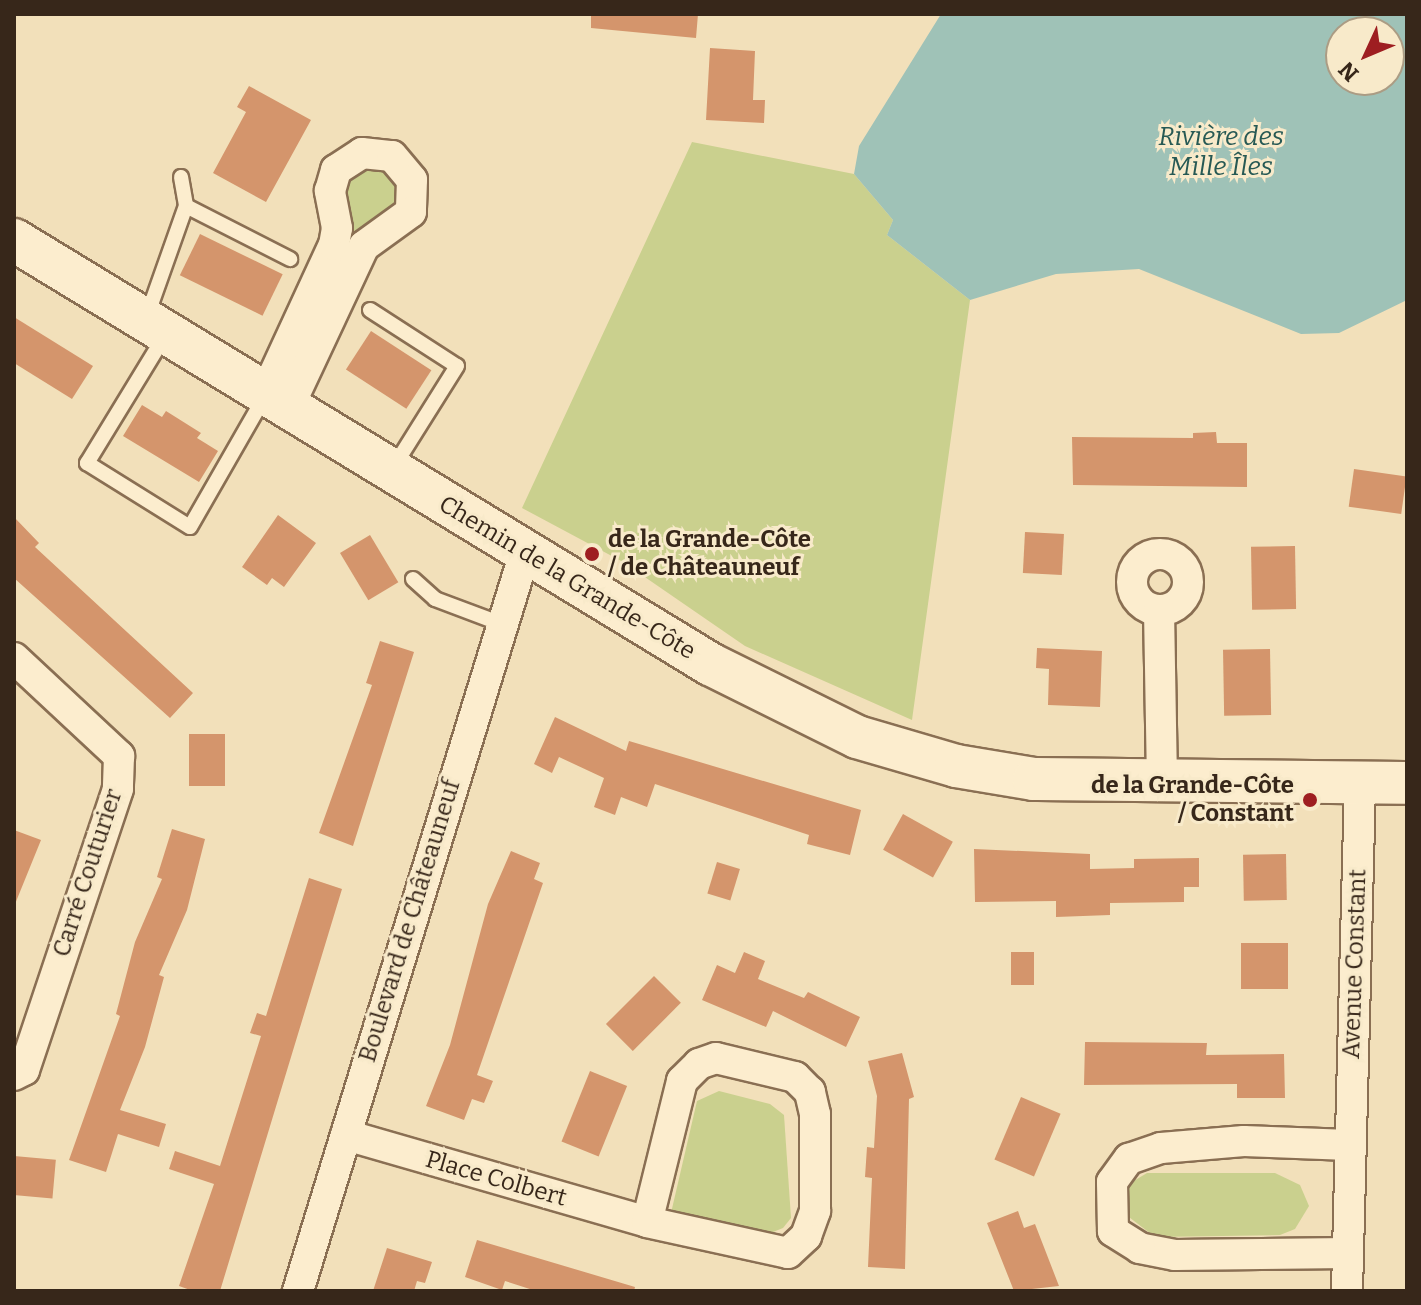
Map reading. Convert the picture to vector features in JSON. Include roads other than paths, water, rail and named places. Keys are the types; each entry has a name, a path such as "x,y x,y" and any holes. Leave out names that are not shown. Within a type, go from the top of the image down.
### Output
{"main road":[{"name":"Chemin de la Grande-Côte","path":"14,240 752,688 881,746 1008,776 1162,782 1407,783"}],"street":[{"path":"362,153 392,156 412,180 411,212 364,246 277,401 334,245 337,228 330,191 336,170 362,153"},
{"name":"Boulevard de Châteauneuf","path":"298,1291 499,623 525,552"},
{"path":"1159,610 1162,782"},
{"name":"Carré Couturier","path":"14,658 119,756 118,789 24,1070 14,1075"},
{"name":"Avenue Constant","path":"1347,1291 1360,783"},
{"name":"Place Colbert","path":"346,1135 647,1222 788,1253 806,1236 815,1211 815,1114 810,1092 795,1077 716,1058 699,1064 682,1081 647,1222"},
{"path":"1348,1253 1188,1255 1140,1248 1113,1231 1112,1182 1129,1159 1161,1148 1244,1141 1349,1145"}],"lane":[{"path":"181,177 186,206 156,327 87,463 190,527 277,401"},
{"path":"186,206 290,259"},
{"path":"370,310 457,366 391,471"},
{"path":"413,579 435,599 499,623"}],"water":[{"name":"Rivière des Mille Îles","path":"941,14 1407,14 1407,300 1339,333 1301,334 1139,269 1056,274 970,300 887,235 893,220 854,174 859,146"}],"place":[{"name":"de la Grande-Côte / de Châteauneuf","path":"592,554"},
{"name":"de la Grande-Côte / Constant","path":"1310,800"}]}
